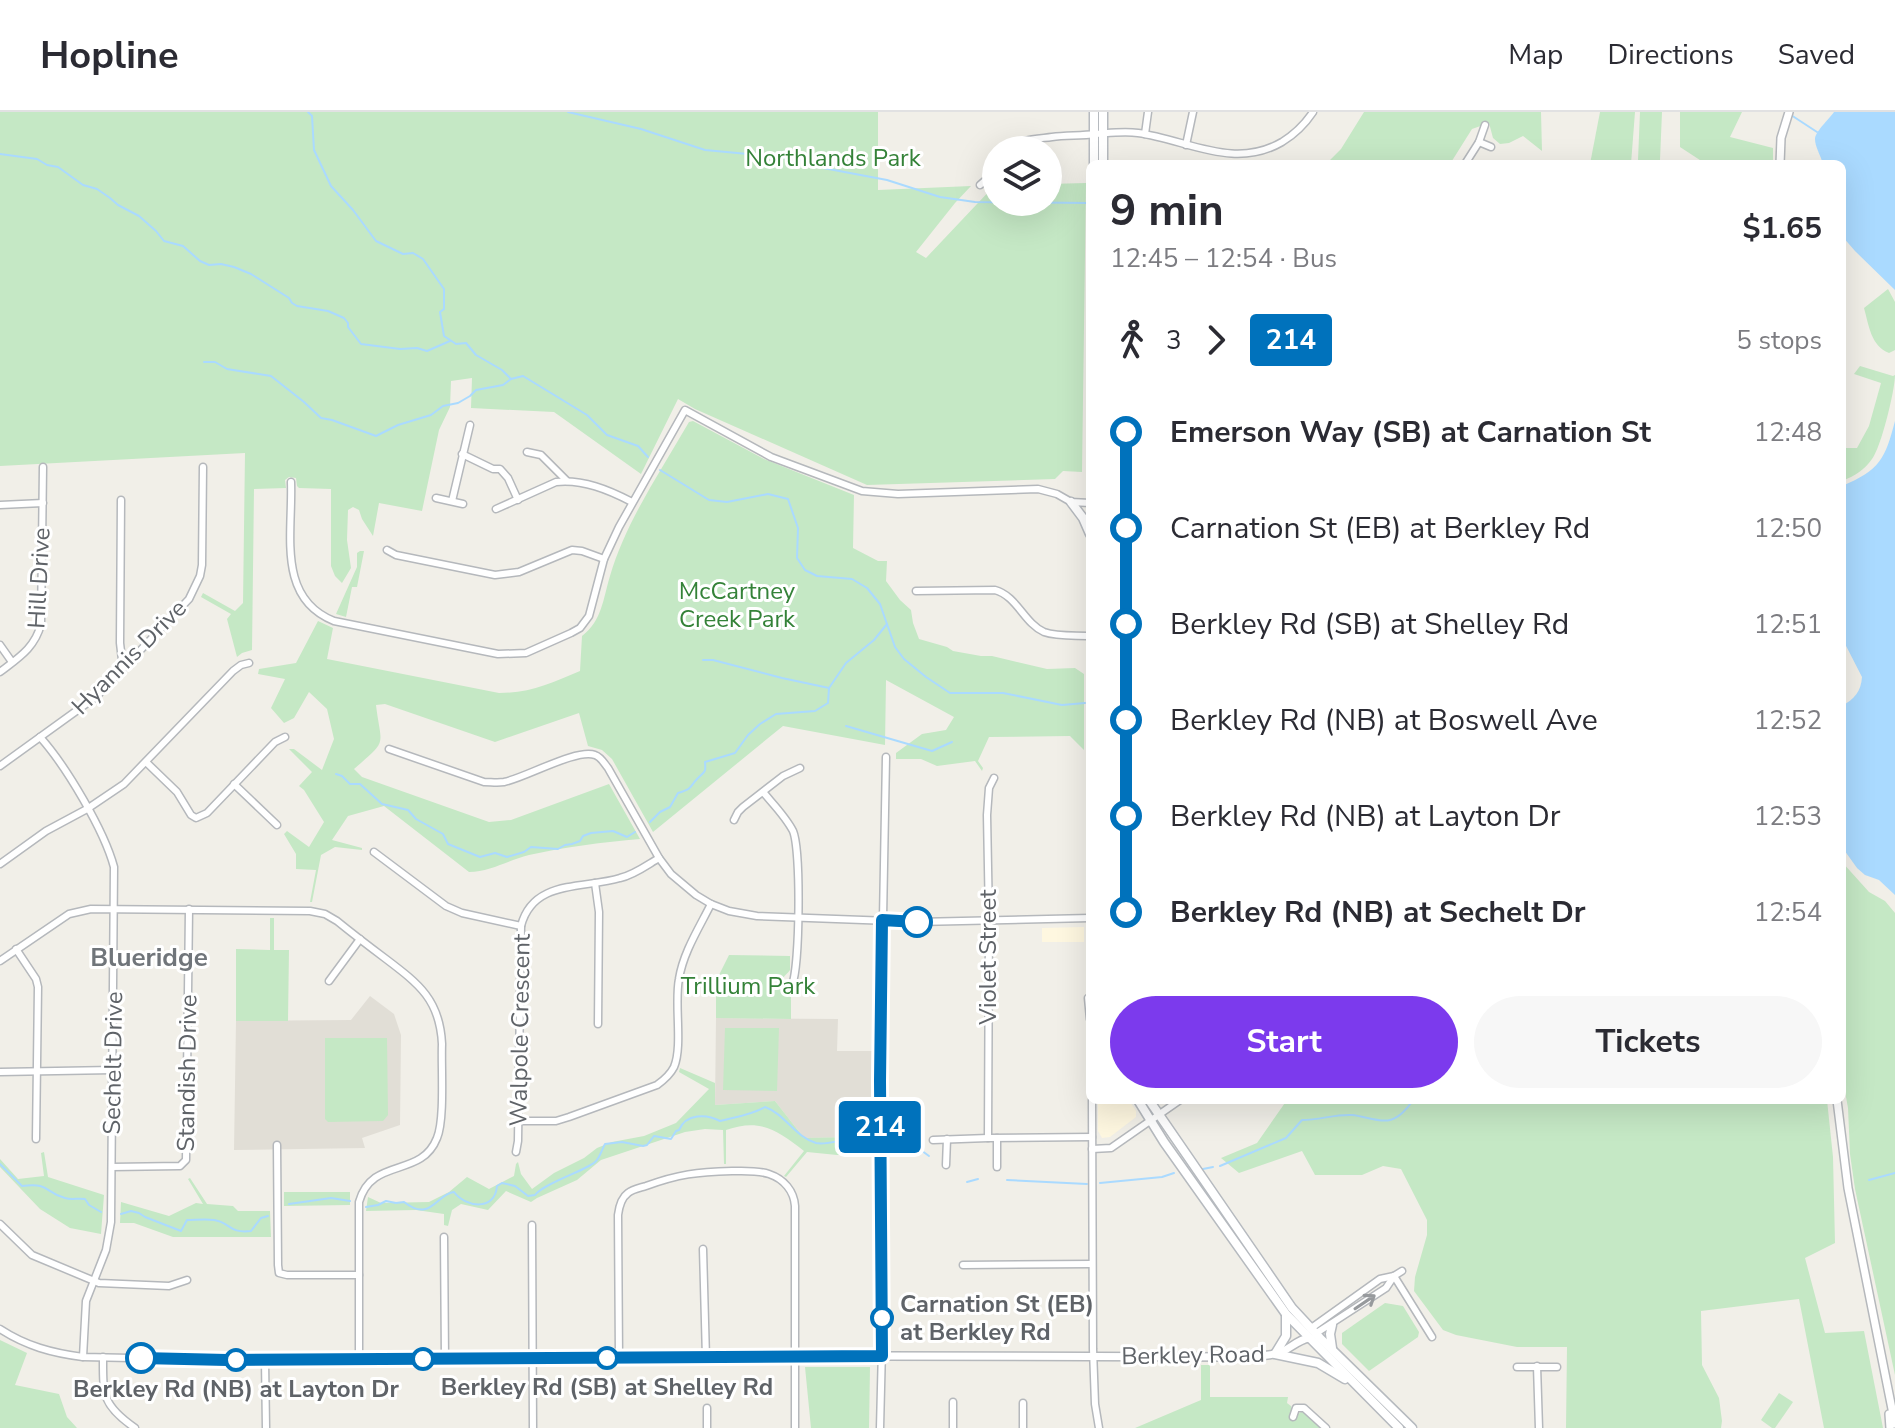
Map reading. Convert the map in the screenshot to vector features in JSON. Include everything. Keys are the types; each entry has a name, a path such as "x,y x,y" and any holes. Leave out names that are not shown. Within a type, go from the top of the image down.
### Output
{"main road":[{"path":"1094,112 1102,160"},
{"path":"1095,160 1103,112"},
{"path":"1071,502 1086,525"},
{"path":"1142,1104 1308,1334 1332,1349 1412,1428"},
{"path":"1150,1104 1154,1118 1286,1314 1399,1428"},
{"path":"1286,1314 1286,1336 1275,1354 1318,1363 1358,1388"},
{"path":"1332,1325 1332,1349"}],"street":[{"path":"1145,134 1148,112"},
{"path":"1186,145 1193,112"},
{"path":"1059,136 1121,132 1145,134 1231,155 1265,150 1292,136 1313,112"},
{"path":"1780,160 1781,138 1789,112"},
{"path":"1468,160 1485,125"},
{"path":"1479,142 1491,147"},
{"path":"291,482 292,569 302,598 311,607 334,621 498,654 526,653 571,633 585,623 604,559 632,502 685,410 771,457 862,491 898,494 1038,489 1071,502 1086,503"},
{"path":"452,501 470,425"},
{"path":"527,452 541,455 567,481"},
{"path":"462,454 493,469 500,469 518,500"},
{"name":"Hill Drive","path":"0,672 29,649 41,624 43,467"},
{"name":"Hyannis Drive","path":"0,766 97,696 189,599 200,576 203,467"},
{"path":"496,509 556,482 567,481 605,488 632,502"},
{"path":"436,498 463,504"},
{"path":"121,500 120,643 125,665"},
{"path":"0,505 43,503"},
{"path":"387,550 396,555 495,575 519,572 572,550 604,559"},
{"path":"916,591 995,590 1007,595 1042,631 1056,635 1086,636"},
{"path":"0,645 12,662"},
{"path":"0,864 46,831 124,784 233,671 249,663"},
{"name":"Sechelt Drive","path":"40,737 62,764 110,853 114,867 111,1222 106,1250 88,1291 84,1311 83,1357"},
{"path":"146,762 177,792 196,818 207,813 275,742 285,737"},
{"path":"389,749 492,783 511,780 577,755 596,755 608,768 671,874 711,904 742,914 935,922 1086,918"},
{"path":"880,1428 880,1081 886,757"},
{"path":"734,820 738,812 783,776 800,768"},
{"name":"Violet Street","path":"988,1138 987,815 989,788 994,778"},
{"path":"234,784 277,825"},
{"path":"763,792 785,819 796,843 797,966 792,985"},
{"path":"374,852 446,906 462,913 521,926"},
{"name":"Walpole Crescent","path":"516,1152 521,926 528,910 545,894 628,876 659,858"},
{"path":"595,883 599,912 598,1024"},
{"path":"519,1121 556,1121 657,1085 668,1076 674,1068 677,1050 682,965 711,904"},
{"path":"0,961 69,914 91,909 310,911 337,921 423,989 436,1010 441,1031 441,1121 438,1137 421,1158 379,1174 365,1186 359,1202 359,1359"},
{"name":"Standish Drive","path":"112,1167 180,1166 186,1160 189,909"},
{"path":"329,981 360,939"},
{"path":"16,949 38,987 36,1139"},
{"path":"0,1072 113,1070"},
{"path":"1092,1104 1095,1404 1099,1428"},
{"path":"1092,1149 1111,1148 1174,1104"},
{"path":"1838,1104 1850,1199 1895,1424"},
{"path":"933,1140 1092,1137"},
{"path":"997,1138 997,1167"},
{"path":"946,1165 947,1139"},
{"path":"277,1145 279,1273 359,1275"},
{"path":"619,1358 618,1215 621,1201 634,1190 680,1174 766,1172 788,1186 795,1206 795,1428"},
{"path":"0,1224 32,1255 93,1281 109,1285 169,1286 187,1280"},
{"path":"532,1225 533,1428"},
{"path":"444,1237 445,1359"},
{"path":"703,1249 706,1358"},
{"path":"963,1265 1092,1264"},
{"name":"Berkley Road","path":"0,1329 37,1348 83,1357 265,1360 1245,1357 1282,1352 1380,1279 1402,1271"},
{"path":"1394,1276 1432,1337"},
{"name":"Berkley Road","path":"1308,1334 1332,1325 1386,1288 1394,1276"},
{"path":"103,1357 104,1395 135,1428"},
{"path":"265,1360 266,1428"},
{"path":"1882,1364 1890,1428"},
{"path":"1537,1366 1539,1428"},
{"path":"1517,1367 1557,1367"},
{"path":"953,1402 953,1428"},
{"path":"1023,1403 1023,1428"},
{"path":"707,1408 707,1428"},
{"path":"1293,1417 1296,1408 1304,1408 1326,1428"}],"shaded area":[{"path":"1084,927 1084,942 1042,942 1042,928"},
{"path":"370,996 394,1014 401,1035 400,1125 362,1138 365,1148 234,1150 236,1021 351,1020"},
{"path":"716,1018 838,1019 837,1051 872,1051 871,1137 804,1138 775,1101 715,1105"},
{"path":"1098,1104 1132,1104 1136,1117 1110,1137 1102,1138 1098,1131"}],"green space":[{"name":"Northlands Park","path":"0,112 878,112 878,190 971,186 916,252 926,258 982,199 982,216 1062,216 1062,184 1086,183 1082,472 1063,471 1055,479 867,485 678,399 641,474 554,412 471,408 472,378 451,381 450,407 439,430 422,511 379,503 373,536 359,510 353,507 348,510 347,540 351,568 342,583 331,566 331,489 299,488 296,478 289,477 285,480 286,488 254,489 252,650 237,657 227,619 231,614 201,597 203,593 235,611 243,603 245,453 0,466"},
{"path":"1364,112 1541,112 1542,151 1523,136 1500,144 1493,138 1489,123 1472,129 1453,160 1330,160 1341,149"},
{"path":"1600,112 1635,112 1631,160 1591,160"},
{"path":"1640,112 1662,112 1660,160 1638,160"},
{"path":"1680,112 1742,112 1730,137 1773,148 1773,160 1700,160 1680,147"},
{"path":"1888,289 1895,302 1895,350 1889,353 1874,340 1864,308"},
{"path":"1860,366 1895,375 1887,418 1876,453 1869,463 1846,479 1846,448 1857,448 1869,426 1881,383 1854,374"},
{"name":"McCartney Creek Park","path":"693,421 764,459 854,495 853,548 878,561 887,561 886,581 911,610 919,639 953,651 992,656 1047,669 1075,668 1084,674 1084,750 1070,736 989,737 978,761 982,771 975,761 937,766 921,759 896,759 896,753 922,734 946,730 954,717 886,680 885,745 783,726 653,832 612,759 602,750 588,746 579,713 495,742 385,704 376,705 380,742 354,769 362,777 489,822 511,820 609,784 640,839 543,852 469,872 384,806 348,816 332,840 362,850 335,847 321,855 310,902 316,870 296,869 296,854 284,834 287,831 309,847 324,822 299,786 312,772 289,749 294,749 322,770 334,739 327,709 309,692 294,718 284,723 271,708 285,679 258,674 259,669 296,663 318,621 333,628 327,659 499,693 531,689 580,671 582,636 598,616 625,536 689,422"},
{"path":"364,551 357,587 352,587 346,617 336,614 357,567 357,553"},
{"path":"1846,866 1869,892 1885,901 1895,913 1895,1375 1855,1189 1848,1108"},
{"path":"270,918 274,918 274,950 289,950 288,1021 236,1021 236,949 270,950"},
{"name":"Trillium Park","path":"729,955 790,956 790,970 780,985 782,993 791,997 791,1019 716,1018 716,981"},
{"path":"725,1028 779,1028 777,1091 723,1090"},
{"path":"325,1038 387,1038 388,1115 383,1121 328,1122 325,1119"},
{"path":"680,1068 715,1083 715,1105 775,1101 804,1138 852,1137 854,1122 869,1122 868,1130 861,1137 871,1137 871,1155 807,1152 786,1177 804,1151 785,1137 759,1126 726,1130 724,1164 723,1130 705,1129 685,1132 601,1160 577,1180 531,1202 506,1191 488,1210 461,1204 452,1210 448,1226 444,1225 444,1214 416,1210 366,1211 368,1197 381,1203 429,1202 449,1192 467,1177 489,1189 514,1176 518,1162 521,1174 532,1189 597,1148 644,1136 676,1123 709,1089 679,1072"},
{"path":"1284,1104 1827,1104 1833,1157 1835,1243 1805,1258 1825,1333 1864,1331 1883,1428 1824,1428 1799,1299 1701,1311 1702,1365 1719,1398 1721,1428 1566,1428 1567,1347 1517,1347 1456,1335 1443,1330 1414,1291 1427,1235 1427,1220 1401,1169 1383,1166 1362,1175 1315,1175 1302,1151 1239,1173 1221,1158 1257,1143"},
{"path":"44,1152 48,1177 104,1195 101,1234 70,1228 40,1209 0,1167 0,1159 18,1179 44,1176 41,1153"},
{"path":"190,1178 207,1204 233,1206 238,1211 270,1211 271,1237 173,1237 134,1223 120,1223 121,1202 169,1216 196,1203 203,1204"},
{"path":"284,1192 350,1192 350,1205 284,1206"},
{"path":"1385,1303 1403,1306 1419,1332 1418,1337 1369,1371 1342,1344 1342,1333"},
{"path":"0,1340 27,1353 15,1385 59,1394 67,1417 77,1428 0,1428"},
{"path":"1201,1365 1210,1365 1210,1397 1288,1397 1287,1403 1293,1414 1306,1413 1322,1428 1135,1428 1201,1400"},
{"path":"805,1367 870,1367 869,1428 811,1428"},
{"path":"1779,1393 1793,1402 1772,1428 1761,1420"}],"water":[{"path":"1834,112 1895,112 1895,290 1846,241 1846,160 1822,160 1815,139"},
{"path":"1895,421 1895,895 1879,880 1865,875 1846,853 1846,704 1856,694 1862,677 1846,646 1846,484 1873,468 1888,445"}],"waterway":[{"path":"308,112 312,116 314,150 331,186 376,241 403,254 413,253 423,259 444,289 444,309 440,312 444,336 456,344 466,343 476,355 511,379 523,376 587,415 607,435 638,446 648,457"},
{"path":"568,112 641,129 705,150 800,159 818,167 887,180 940,197 975,202 1086,203"},
{"path":"1791,115 1817,132"},
{"path":"0,154 37,159 58,167 83,185 97,189 139,216 164,241 183,246 200,261 234,267 251,274 297,306 328,311 344,318 361,344 427,351 450,341"},
{"path":"204,362 271,376 321,418 376,436 398,425 431,415 443,406 458,403 476,390 503,385 511,379"},
{"path":"660,470 709,500 727,502 768,494 788,499 798,528 797,558 805,570 817,576 852,579 867,588 880,604 895,647 904,659 950,693 1003,693 1062,705 1085,703"},
{"path":"650,822 670,807 678,793 690,787 704,772 705,762 735,753 760,724 776,714 815,711 828,703 829,688 846,663 874,640 887,624"},
{"path":"703,660 829,688"},
{"path":"846,726 932,751 952,742"},
{"path":"336,774 350,784 360,784 382,804 408,810 416,819 443,834 448,844 480,857 495,853 507,857 531,847 558,849 591,833 613,831 627,837 635,832"},
{"path":"1220,1166 1286,1138 1302,1120 1346,1115 1390,1120 1410,1104"},
{"path":"366,1207 386,1201 404,1202 413,1208 427,1209 454,1192 472,1204 485,1203 491,1200 497,1186 502,1183 515,1186 528,1196 535,1195 594,1163 605,1144 622,1142 643,1146 654,1136 671,1139 682,1124 692,1118 703,1116 720,1121 765,1107 816,1143 855,1140 870,1148"},
{"path":"892,1149 918,1148 929,1156"},
{"path":"0,1164 22,1186 38,1185 65,1198 85,1199 101,1212"},
{"path":"1203,1169 1213,1167"},
{"path":"1100,1183 1174,1173"},
{"path":"1869,1180 1895,1173"},
{"path":"967,1182 978,1179"},
{"path":"1007,1180 1087,1184"},
{"path":"289,1204 331,1198 350,1201"},
{"path":"121,1214 131,1211 139,1213 181,1231 187,1220 214,1220 238,1231 251,1231 261,1218 268,1216"}],"bus line":[{"name":"214","path":"141,1358 882,1356 882,920 917,922"}],"place":[{"name":"Carnation St (EB) at Berkley Rd","path":"882,1318"},
{"name":"Berkley Rd (SB) at Shelley Rd","path":"607,1358"},
{"name":"Berkley Rd (NB) at Layton Dr","path":"236,1360"}],"district":[{"name":"Blueridge","path":"149,957"}]}
